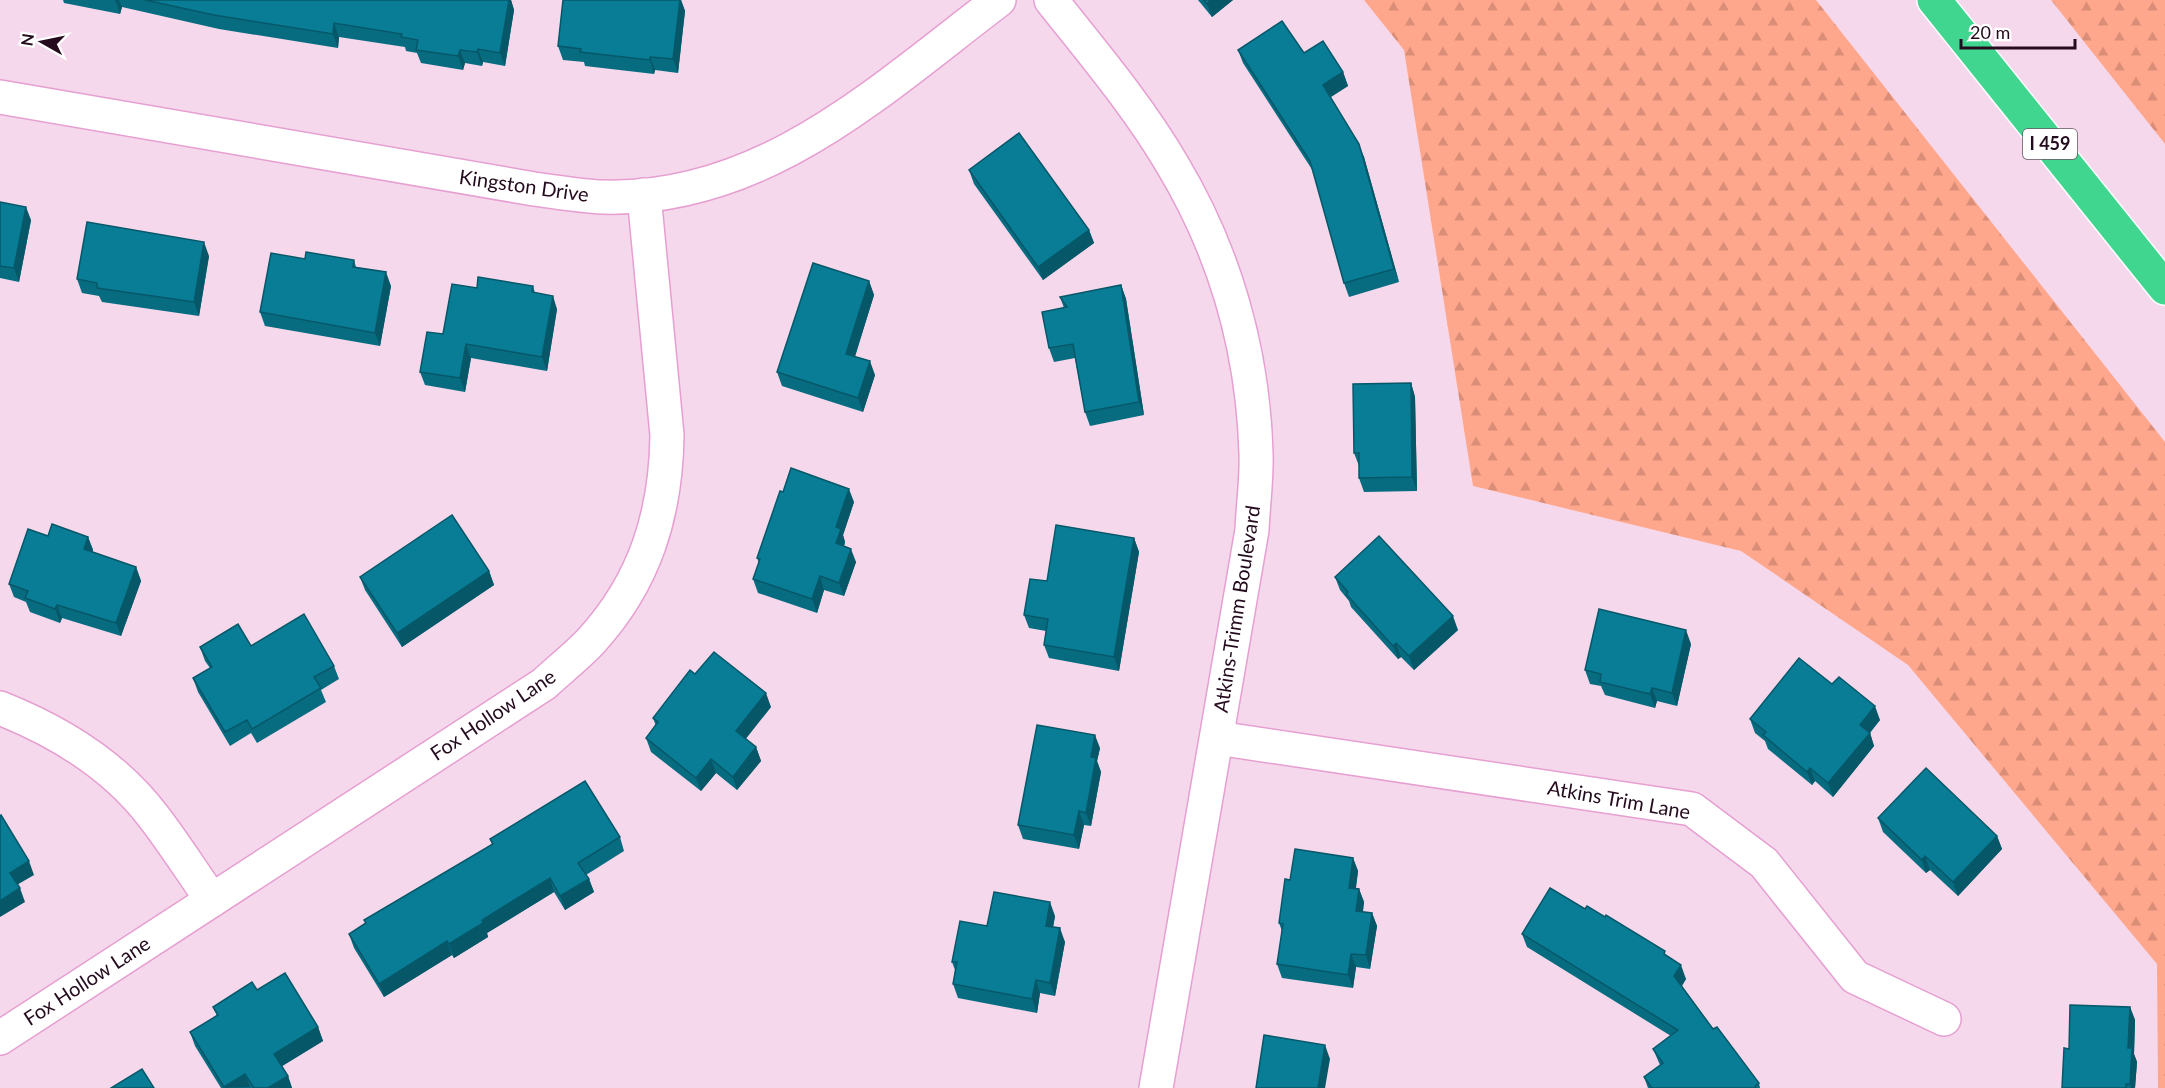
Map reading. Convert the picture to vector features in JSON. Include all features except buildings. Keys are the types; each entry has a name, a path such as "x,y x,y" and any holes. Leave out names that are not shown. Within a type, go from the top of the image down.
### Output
{"highway":[{"name":"I 459","path":"1934,0 2165,288"}],"street":[{"name":"Kingston Drive","path":"0,97 534,189 602,197 644,195 729,177 783,155 828,129 999,0"},
{"name":"Atkins-Trimm Boulevard","path":"1051,0 1122,90 1172,164 1210,236 1230,290 1250,380 1256,454 1252,530 1156,1088"},
{"name":"Fox Hollow Lane","path":"0,1038 544,684 591,641 618,606 645,560 662,507 667,466 667,435 644,195"},
{"path":"0,708 36,722 99,762 152,814 212,900"},
{"name":"Atkins Trim Lane","path":"1217,738 1692,809 1764,863 1855,977 1944,1019"}],"green space":[{"path":"1364,0 1816,0 2165,442 2165,1088 2158,1088 2157,964 1908,665 1741,551 1473,486 1404,50"},
{"path":"2051,0 2165,0 2165,144"}]}
